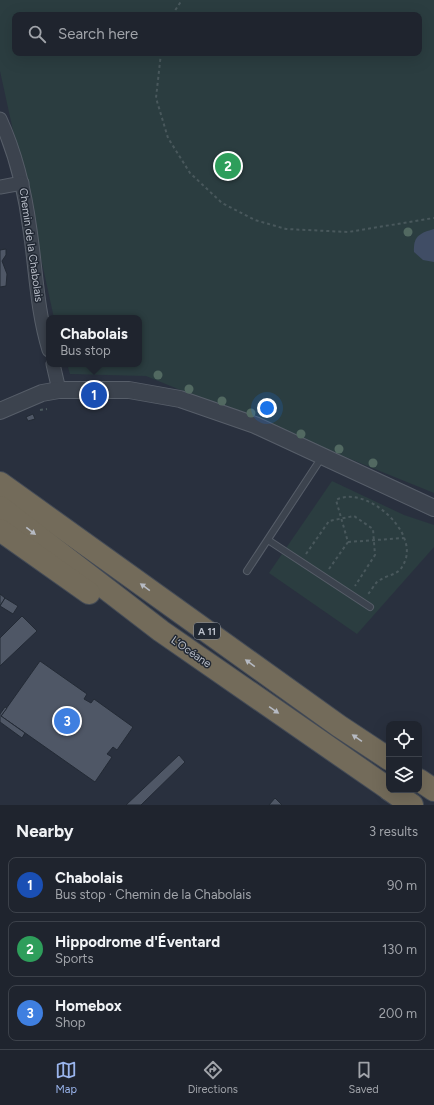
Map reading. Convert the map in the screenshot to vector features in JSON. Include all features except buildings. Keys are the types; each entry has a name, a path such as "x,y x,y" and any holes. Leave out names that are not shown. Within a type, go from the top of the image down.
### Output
{"highway":[{"path":"0,475 20,498"},
{"name":"A 11","path":"0,483 339,726 386,757"},
{"name":"L’Océane","path":"0,507 161,631 386,787"},
{"path":"0,530 130,623 161,631"},
{"path":"422,782 434,790"},
{"name":"L’Océane","path":"394,793 412,805"}],"street":[{"name":"Chemin de la Chabolais","path":"0,119 10,143 22,183 30,228 43,330 46,340"},
{"path":"0,187 22,183"},
{"path":"54,367 59,390"},
{"path":"0,411 42,393 59,390 129,390 180,399 255,425 434,508"}],"lane":[{"path":"247,571 322,457"},
{"path":"268,540 370,607"}],"path":[{"path":"174,12 182,0"},
{"path":"161,56 156,98 168,138 190,173 222,203 255,220 286,229 348,232 434,218"},
{"path":"324,577 348,542 336,500 351,495 363,498 393,519 402,530 406,556 403,566 397,574 377,582 363,602"},
{"path":"300,561 329,521 354,516 373,529 374,556 350,593"},
{"path":"348,542 404,538"}],"shaded area":[{"path":"0,0 434,0 434,493 146,376 70,374 68,367 142,367 142,315 53,315 0,71"},
{"path":"332,481 404,515 434,525 434,547 357,634 269,573"}],"water":[{"path":"434,229 434,262 423,260 414,252 414,247 418,236"}],"place":[{"name":"Hippodrome d'Éventard","path":"228,166"},
{"name":"Chabolais","path":"94,395"},
{"name":"Homebox","path":"67,721"}]}
